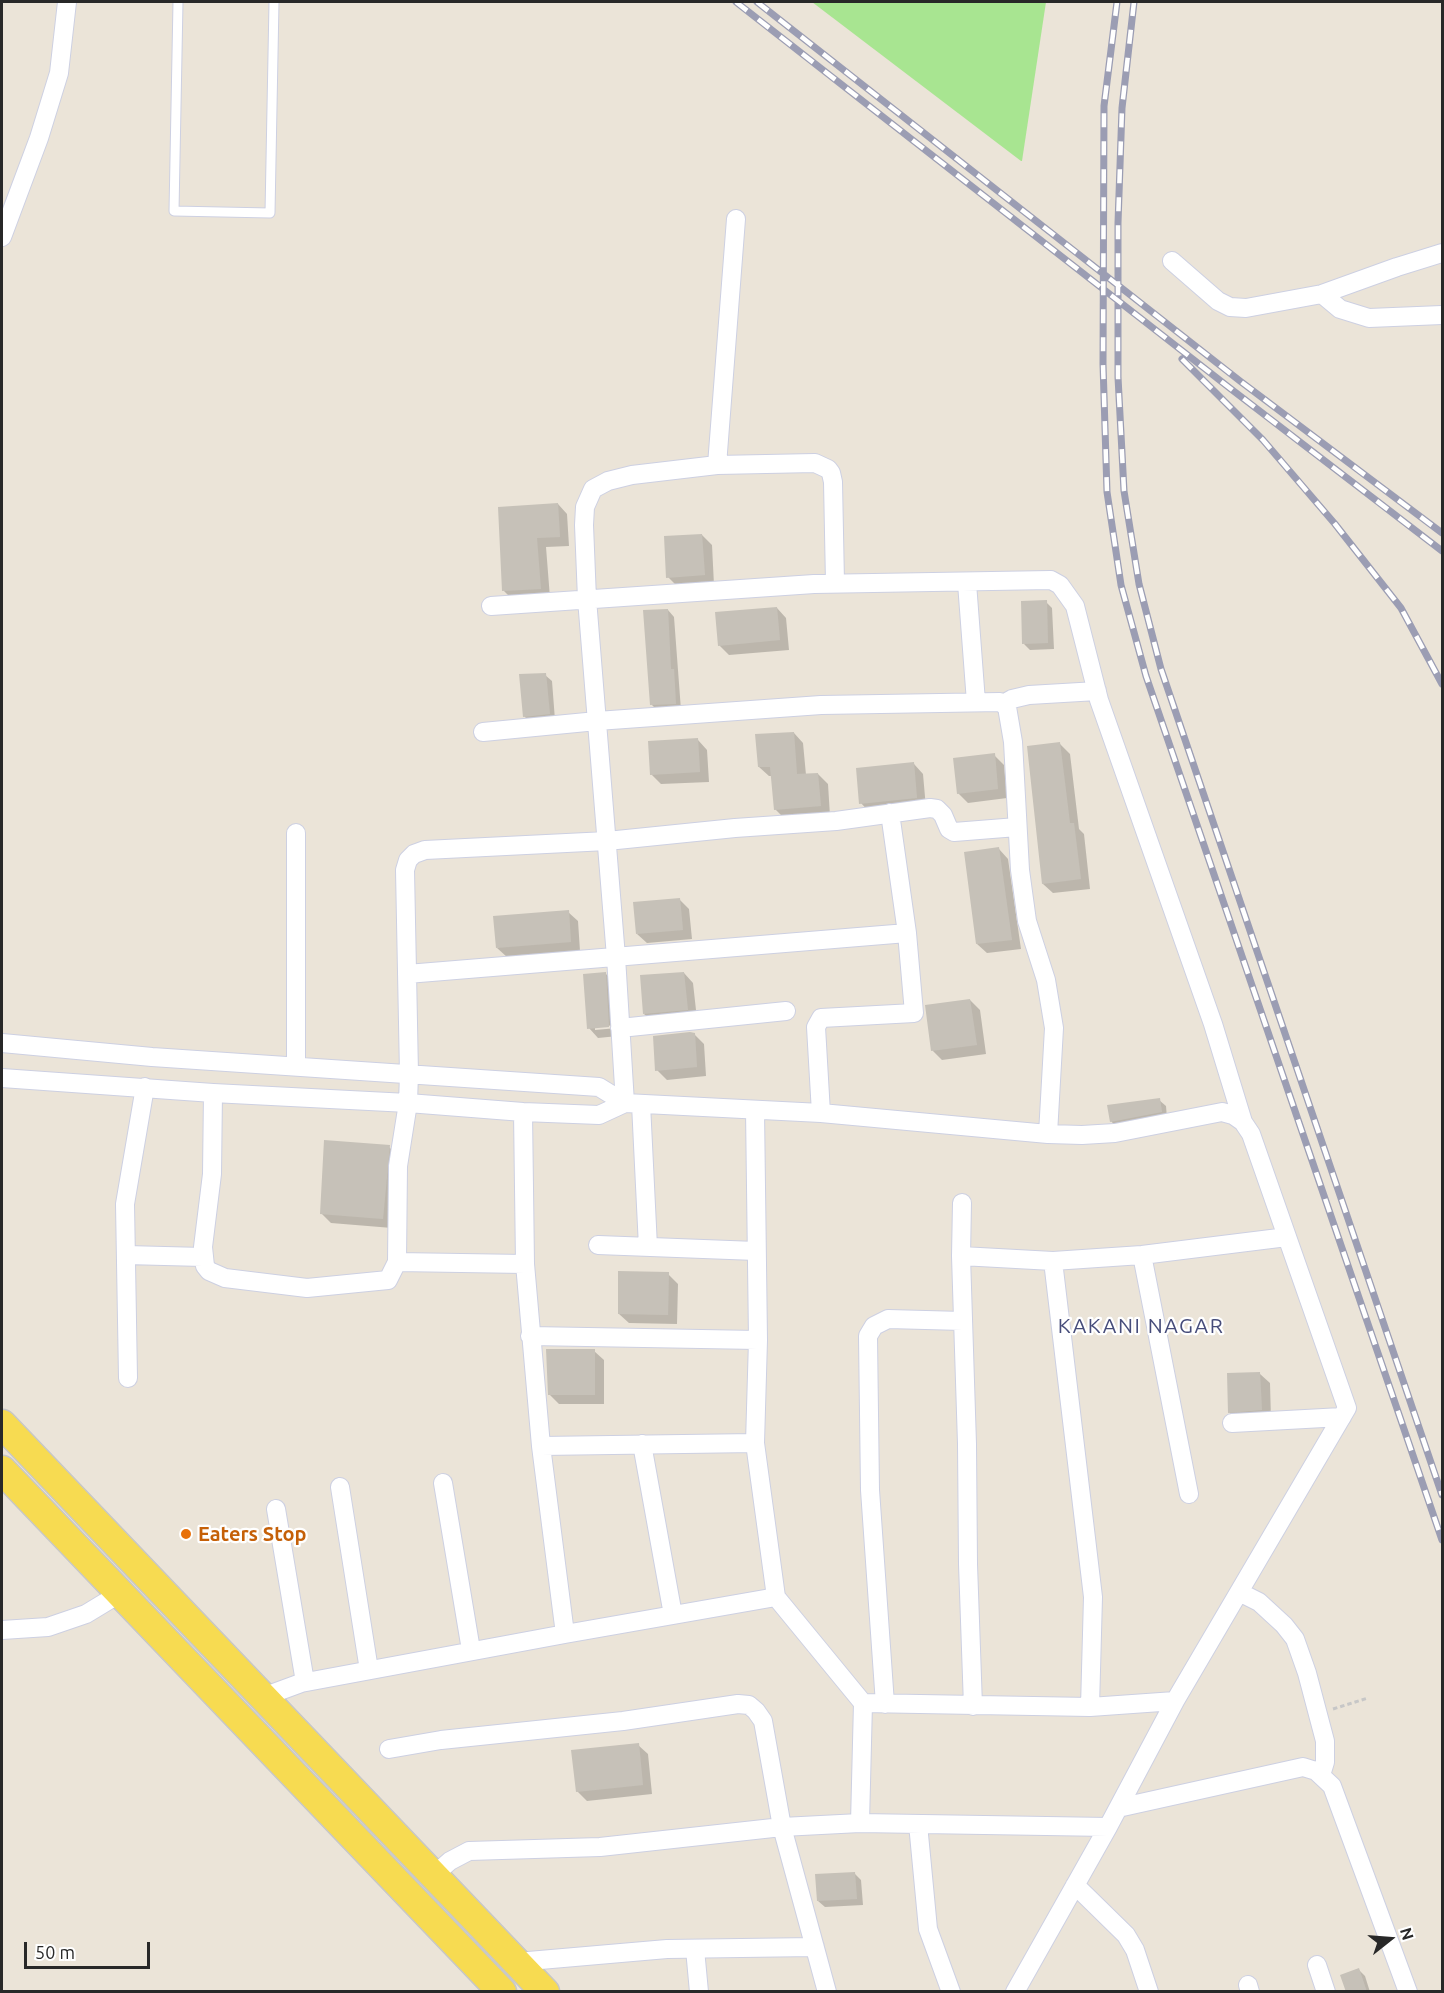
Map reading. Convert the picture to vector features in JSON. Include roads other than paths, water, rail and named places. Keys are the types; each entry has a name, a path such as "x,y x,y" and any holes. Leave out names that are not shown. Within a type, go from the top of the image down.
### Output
{"main road":[{"path":"2,1424 545,1992"},
{"path":"2,1470 502,1992"}],"street":[{"path":"2,237 39,138 58,73 68,2"},
{"path":"717,465 736,219"},
{"path":"1172,261 1218,301 1230,307 1246,308 1322,294 1443,253"},
{"path":"1322,294 1340,309 1369,318 1443,315"},
{"path":"648,1247 633,1103 620,1028 587,599 585,507 593,489 608,481 632,475 717,465 814,463 828,469 833,482 835,583"},
{"path":"491,606 835,583 967,583 1051,580 1060,585 1075,606 1097,691 1213,1024 1243,1122 1251,1134 1347,1408 1175,1701 1108,1827 1015,1992"},
{"path":"967,583 976,702"},
{"path":"1003,704 1029,695 1097,691"},
{"path":"483,732 597,721 821,705 976,702 1003,704 1006,707 1013,742 1020,870 1028,921 1046,981 1054,1028 1047,1134"},
{"path":"213,1093 212,1174 203,1257 209,1271 225,1278 307,1288 388,1280 397,1262 398,1166 408,1103 405,870 408,860 417,851 607,841 735,828 836,821 930,808 937,809 943,815 954,832 1017,827"},
{"path":"820,1113 816,1027 820,1018 914,1013 907,933 890,813"},
{"path":"296,832 296,1066"},
{"path":"407,974 907,933"},
{"path":"620,1028 786,1011"},
{"path":"2,1042 152,1057 599,1088 633,1103 820,1113 1047,1134 1115,1133 1222,1112 1233,1115 1243,1122"},
{"path":"2,1078 523,1112 599,1115 633,1103"},
{"path":"128,1378 124,1204 145,1087"},
{"path":"755,1110 758,1340 755,1443 776,1597 863,1703 860,1823"},
{"path":"523,1112 525,1264 530,1336 541,1446 565,1634"},
{"path":"962,1203 961,1256 973,1706"},
{"path":"961,1256 1053,1261 1142,1255 1287,1237"},
{"path":"598,1245 756,1251"},
{"path":"126,1255 203,1257"},
{"path":"1142,1255 1189,1494"},
{"path":"1053,1261 1093,1597 1090,1707"},
{"path":"397,1262 525,1264"},
{"path":"885,1704 870,1490 868,1336 874,1326 888,1319 963,1321"},
{"path":"530,1336 758,1340"},
{"path":"1232,1423 1342,1417"},
{"path":"541,1446 755,1443"},
{"path":"642,1444 673,1615"},
{"path":"443,1483 471,1650"},
{"path":"340,1487 369,1670"},
{"path":"276,1509 305,1682"},
{"path":"1239,1592 1259,1602 1284,1625 1295,1639 1325,1741 1325,1762 1321,1775"},
{"path":"2,1630 48,1627 86,1614 119,1594"},
{"path":"263,1697 305,1682 471,1650 776,1597"},
{"path":"863,1703 1090,1707 1175,1701"},
{"path":"388,1749 441,1740 613,1722 738,1704 749,1705 763,1722 782,1827 827,1992"},
{"path":"1118,1808 1303,1767 1316,1771 1332,1786 1408,1992"},
{"path":"434,1875 450,1861 469,1851 600,1847 782,1827 860,1823 1108,1827"},
{"path":"918,1824 928,1929 951,1992"},
{"path":"1075,1884 1126,1935 1135,1950 1149,1992"},
{"path":"517,1962 667,1949 815,1947"},
{"path":"695,1948 699,1992"},
{"path":"1317,1965 1326,1992"}],"lane":[{"path":"178,2 174,211 270,213 274,2"}],"railway":[{"path":"736,2 1442,551"},
{"path":"757,2 1240,381 1442,533"},
{"path":"1117,2 1104,106 1103,364 1107,492 1121,585 1146,676 1442,1540"},
{"path":"1134,2 1122,108 1118,223 1118,377 1124,491 1139,584 1161,669 1442,1495"},
{"path":"1182,359 1263,440 1335,524 1401,608 1442,684"}],"place":[{"name":"Eaters Stop","path":"186,1534"}],"district":[{"name":"KAKANI NAGAR","path":"1141,1326"}]}
